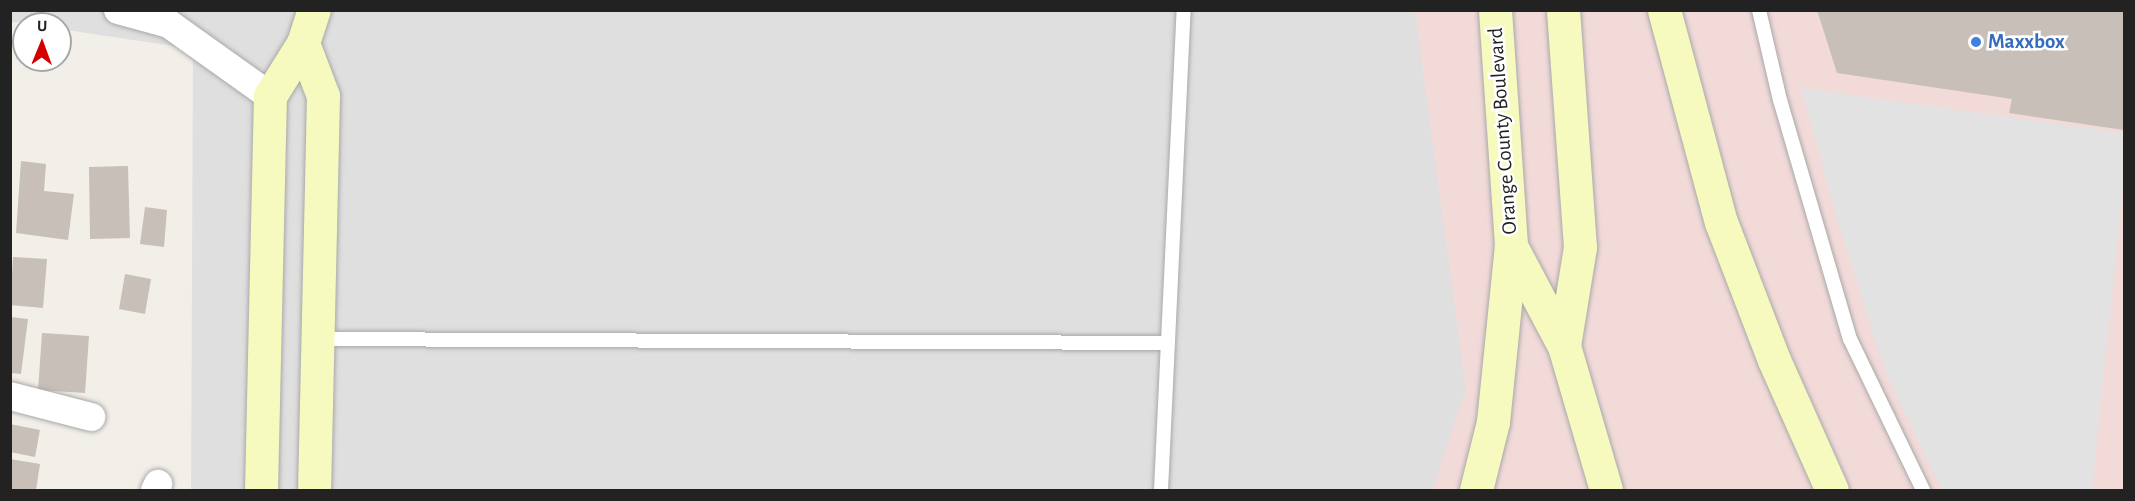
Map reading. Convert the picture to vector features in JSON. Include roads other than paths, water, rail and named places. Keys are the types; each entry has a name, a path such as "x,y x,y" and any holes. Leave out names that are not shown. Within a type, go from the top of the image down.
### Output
{"main road":[{"path":"261,490 270,96 303,43 314,10"},
{"name":"Orange County Boulevard","path":"1495,10 1511,246 1564,345 1606,490"},
{"name":"Orange County Boulevard","path":"1563,10 1580,247 1564,345"},
{"path":"1664,10 1721,222 1774,360 1832,490"},
{"path":"303,43 323,96 314,490"},
{"path":"1476,490 1493,422 1511,246"}],"street":[{"path":"118,10 168,24 270,96"},
{"path":"10,396 91,417"}],"lane":[{"path":"1161,490 1184,10"},
{"path":"1759,10 1780,100 1850,339 1923,490"},
{"path":"316,339 1168,343"}],"place":[{"name":"Maxxbox","path":"1976,42"}]}
